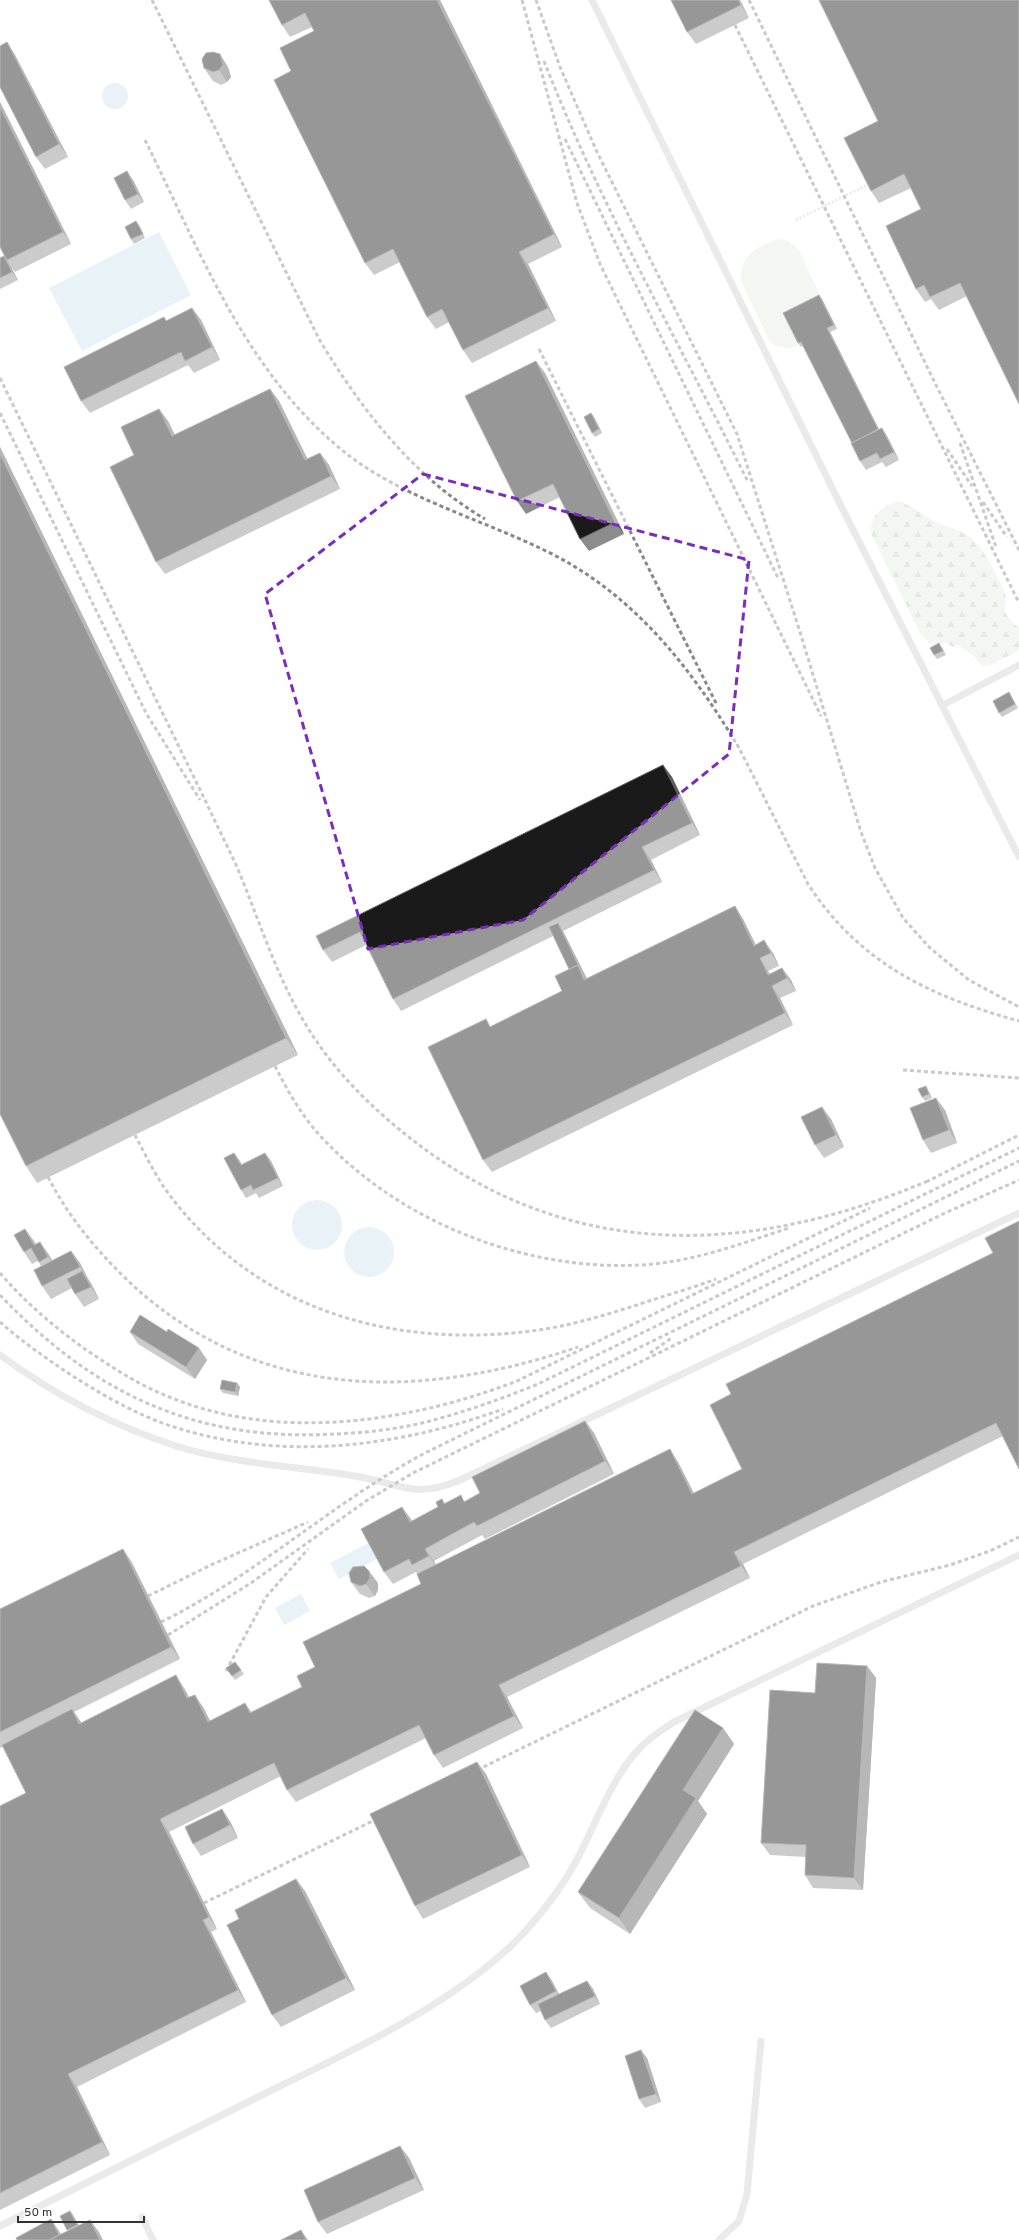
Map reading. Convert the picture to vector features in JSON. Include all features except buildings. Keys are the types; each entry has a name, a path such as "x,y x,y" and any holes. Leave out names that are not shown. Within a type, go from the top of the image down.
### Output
{"lane":[{"path":"592,0 841,506 1019,858"},
{"path":"943,706 1019,665"},
{"path":"0,1355 43,1384 101,1416 129,1429 177,1446 233,1458 356,1476 407,1489 431,1490 460,1480 1019,1212"},
{"path":"0,2226 306,2073 397,2025 459,1987 512,1944 550,1902 566,1879 616,1780 640,1748 654,1735 674,1722 1019,1555"},
{"path":"719,2240 739,2221 747,2194 760,2041"},
{"path":"142,2217 153,2240"}],"path":[{"path":"796,220 870,184"}],"highlighted area":[{"path":"423,474 749,560 729,754 523,920 368,949 265,594"}],"green space":[{"path":"780,239 787,240 799,250 822,299 786,318 799,344 789,349 774,345 769,340 741,281 741,272 746,258 764,245"},
{"path":"899,501 935,521 961,532 971,539 983,551 1003,588 1006,600 1005,611 1011,621 1019,628 1019,651 990,665 982,666 973,655 957,645 953,647 946,643 932,645 920,633 871,533 871,526 875,516 883,508"}],"water":[{"path":"115,83 124,87 128,96 124,105 115,109 106,105 102,96 106,87"},
{"path":"159,232 191,295 82,351 49,288"},
{"path":"312,1200 322,1200 335,1207 342,1220 342,1230 335,1243 322,1250 312,1250 303,1246 296,1239 292,1230 292,1220 296,1211 303,1204"},
{"path":"364,1227 374,1227 387,1234 394,1247 394,1257 387,1270 374,1277 364,1277 355,1273 348,1266 344,1257 344,1247 348,1238 355,1231"},
{"path":"370,1542 379,1558 339,1579 330,1563"},
{"path":"301,1594 310,1611 284,1625 275,1608"}],"railway":[{"path":"152,0 319,339 335,365 371,416 412,462 459,502 485,519"},
{"path":"522,0 577,203 600,264 821,716"},
{"path":"536,0 560,67 597,152 737,434 800,632 861,832 875,868 903,918 930,948 969,980 1019,1007"},
{"path":"749,0 934,381 1019,550"},
{"path":"735,25 1019,603"},
{"path":"544,61 566,115 615,221 748,482"},
{"path":"565,139 778,578"},
{"path":"145,140 204,263 226,303 249,342 274,379 303,414 336,445 359,463 383,478 436,504 544,550 576,567 605,587 631,609 679,660 700,688 739,748"},
{"path":"539,349 717,705"},
{"path":"0,378 237,867 280,974 301,1016 322,1050 343,1076 392,1123 405,1134 466,1176 529,1207 593,1226 659,1235 726,1234 794,1224 862,1206 930,1180"},
{"path":"0,413 146,713 200,800"},
{"path":"960,443 996,547"},
{"path":"947,449 972,486"},
{"path":"983,502 1007,537"},
{"path":"737,744 808,884 828,912 850,935 874,956 927,988 956,1001 1019,1021"},
{"path":"275,1066 292,1097 319,1135 359,1172 394,1198 431,1219 471,1237 513,1251 555,1260 598,1265 641,1265 698,1256 789,1228"},
{"path":"903,1070 1019,1078"},
{"path":"135,1135 154,1172 168,1193 204,1234 243,1267 287,1294 333,1314 382,1327 433,1334 486,1335 539,1330 601,1316 716,1279"},
{"path":"926,1182 1019,1135"},
{"path":"0,1295 36,1330 72,1360 111,1385 150,1405 192,1420 237,1430 284,1434 344,1434 386,1430 449,1416 538,1384 1019,1148"},
{"path":"161,1622 195,1604 229,1583 356,1495 423,1454 1019,1161"},
{"path":"48,1177 63,1204 100,1252 122,1275 172,1317 225,1348 280,1368 338,1379 397,1382 457,1377 517,1365 578,1347"},
{"path":"168,1635 251,1583 366,1501 413,1473 945,1213 1019,1180"},
{"path":"0,1273 30,1304 73,1341 127,1376 160,1393 213,1412 257,1420 301,1423 345,1421 390,1416 434,1407 517,1381 870,1208"},
{"path":"0,1322 40,1354 93,1389 122,1405 168,1425 224,1440 264,1445 304,1447 345,1445 385,1440 425,1432 465,1422 503,1409"},
{"path":"650,1353 673,1337"},
{"path":"148,1596 211,1565 308,1522"},
{"path":"471,1773 813,1606 881,1582 950,1565 990,1551 1019,1537"},
{"path":"226,1671 266,1597 308,1549"},
{"path":"204,1903 383,1816"}]}
